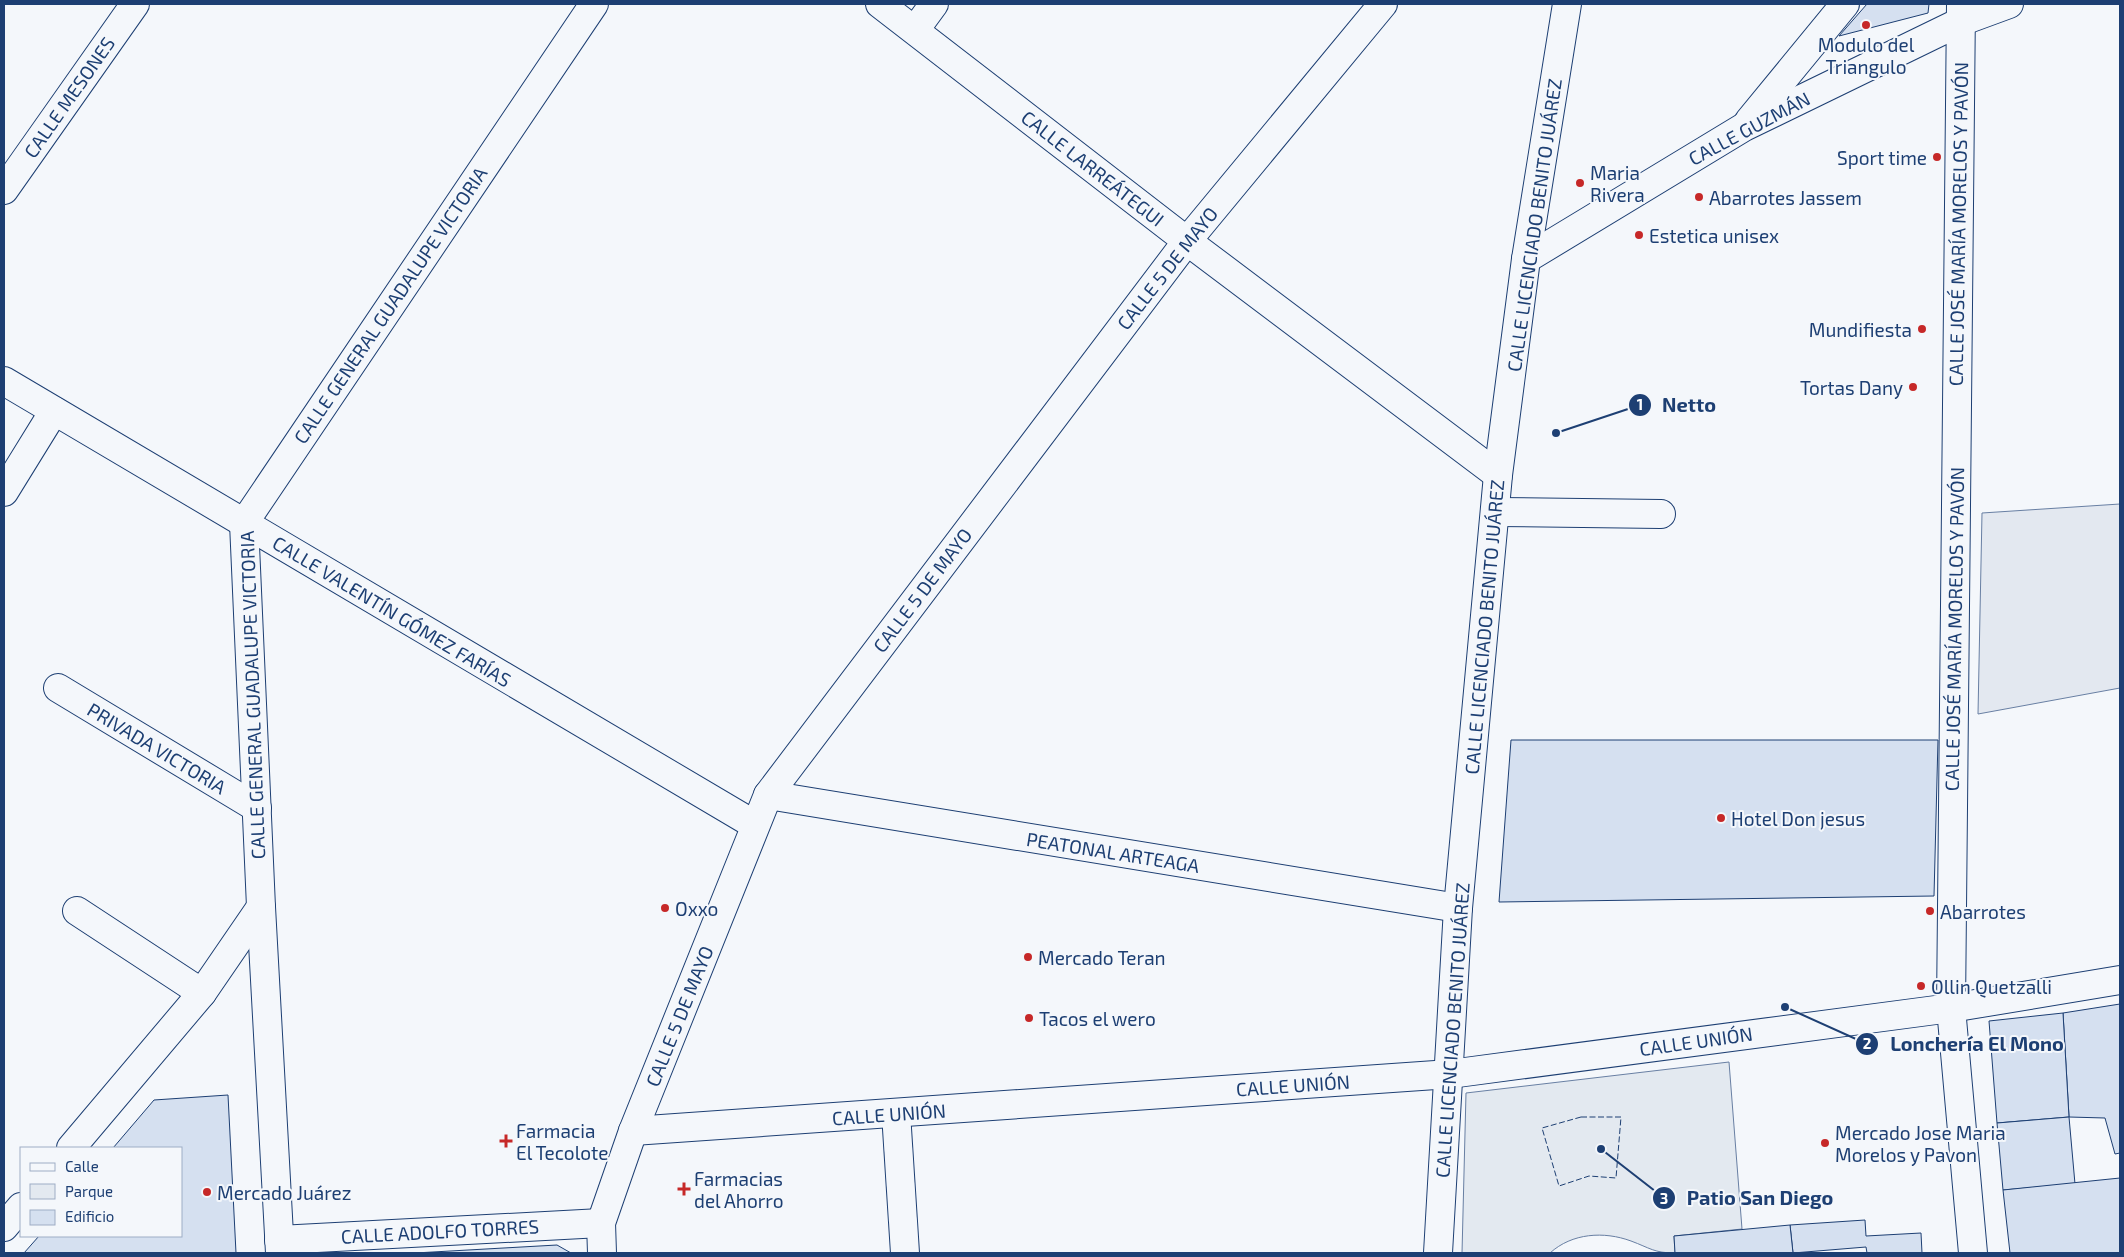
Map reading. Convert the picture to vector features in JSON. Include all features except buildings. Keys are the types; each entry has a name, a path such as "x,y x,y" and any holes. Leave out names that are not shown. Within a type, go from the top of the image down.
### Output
{"street":[{"name":"CALLE MESONES","path":"4,190 135,4"},
{"name":"CALLE GENERAL GUADALUPE VICTORIA","path":"279,1247 261,907 244,523 594,4"},
{"name":"CALLE LARREÁTEGUI","path":"880,4 1187,241 1498,475"},
{"path":"915,30 934,4"},
{"name":"CALLE 5 DE MAYO","path":"602,1253 601,1223 633,1131 768,795 1187,241 1383,4"},
{"name":"CALLE LICENCIADO BENITO JUÁREZ","path":"1438,1253 1450,1074 1458,908 1498,475 1526,259 1567,4"},
{"path":"1744,127 1845,4"},
{"name":"CALLE GUZMÁN","path":"1526,259 1744,127 1960,13 2009,4"},
{"name":"CALLE JOSÉ MARÍA MORELOS Y PAVÓN","path":"1960,13 1951,1008 1973,1253"},
{"name":"CALLE VALENTÍN GÓMEZ FARÍAS","path":"4,381 755,825"},
{"path":"4,492 54,411"},
{"path":"1495,512 1662,514"},
{"name":"PRIVADA VICTORIA","path":"58,688 257,808"},
{"name":"PEATONAL ARTEAGA","path":"768,795 1458,908"},
{"path":"72,1147 202,994 261,907"},
{"path":"77,911 202,994"},
{"name":"CALLE UNIÓN","path":"633,1131 1450,1074 1951,1008 2120,980"},
{"path":"896,1113 905,1253"},
{"path":"4,1227 20,1207"},
{"name":"CALLE ADOLFO TORRES","path":"279,1247 601,1223"}],"green space":[{"path":"1729,1062 1742,1229 1674,1236 1675,1253 1657,1251 1621,1238 1599,1235 1568,1241 1550,1253 1462,1253 1466,1093"}],"shaded area":[{"path":"2120,504 2120,688 1978,714 1982,513"}],"fence":[{"path":"1581,1117 1621,1117 1616,1178 1589,1176 1559,1186 1542,1128 1581,1117"}],"place":[{"name":"Modulo del Triangulo","path":"1866,25"},
{"name":"Sport time","path":"1937,157"},
{"name":"Maria Rivera","path":"1580,183"},
{"name":"Abarrotes Jassem","path":"1699,197"},
{"name":"Estetica unisex","path":"1639,235"},
{"name":"Mundifiesta","path":"1922,329"},
{"name":"Tortas Dany","path":"1913,387"},
{"name":"Netto","path":"1556,433"},
{"name":"Hotel Don jesus","path":"1721,818"},
{"name":"Oxxo","path":"665,908"},
{"name":"Abarrotes","path":"1930,911"},
{"name":"Mercado Teran","path":"1028,957"},
{"name":"Ollin Quetzalli","path":"1921,986"},
{"name":"Lonchería El Mono","path":"1785,1007"},
{"name":"Tacos el wero","path":"1029,1018"},
{"name":"Farmacia El Tecolote","path":"506,1141"},
{"name":"Mercado Jose Maria Morelos y Pavon","path":"1825,1143"},
{"name":"Patio San Diego","path":"1601,1149"},
{"name":"Farmacias del Ahorro","path":"684,1189"},
{"name":"Mercado Juárez","path":"207,1192"}]}
